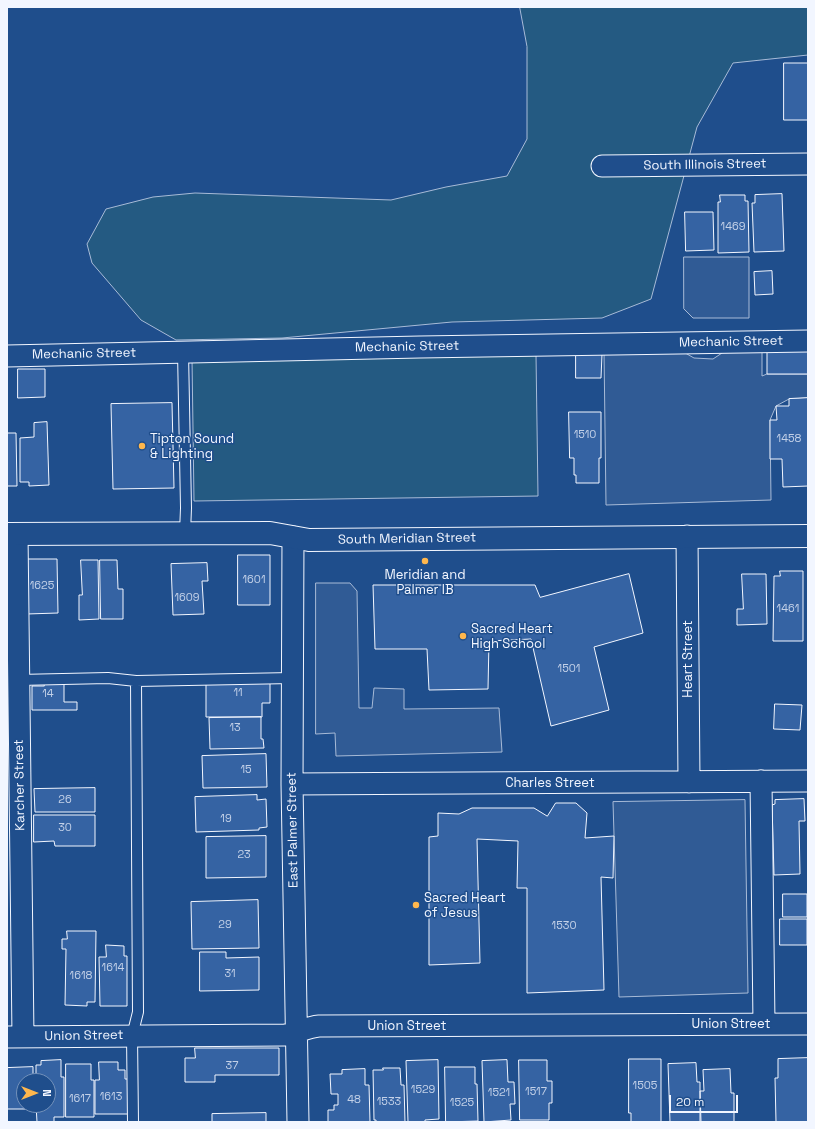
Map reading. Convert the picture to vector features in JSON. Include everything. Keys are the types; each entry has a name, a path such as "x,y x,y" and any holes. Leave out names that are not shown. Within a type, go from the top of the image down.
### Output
{"main road":[{"name":"South Meridian Street","path":"12,534 270,532 309,540 808,536"}],"street":[{"name":"South Illinois Street","path":"602,166 808,164"},
{"name":"Mechanic Street","path":"7,356 420,347 808,341"},
{"name":"Karcher Street","path":"12,534 18,680 15,1037"},
{"name":"Heart Street","path":"687,536 689,782"},
{"name":"East Palmer Street","path":"293,537 292,784 298,1122"},
{"path":"761,781 764,1024"},
{"name":"Charles Street","path":"292,784 808,781"},
{"name":"Union Street","path":"15,1037 275,1035 292,1034 309,1027 319,1026 808,1024"}],"lane":[{"path":"183,352 186,508 185,533"},
{"path":"18,680 108,678 136,681 292,678"},
{"path":"133,1122 132,1036 138,1012 136,681"}],"shaded area":[{"path":"520,7 808,7 808,55 733,63 697,127 651,299 602,318 452,322 282,338 176,340 141,320 92,263 87,244 106,209 153,197 195,193 391,200 446,187 507,176 527,139 527,47"},
{"path":"684,257 749,257 749,318 693,318 684,309"},
{"path":"680,350 694,358 713,359 725,351 762,351 762,376 767,374 808,374 808,398 789,399 776,406 770,420 771,500 606,505 604,351"},
{"path":"536,354 538,496 194,501 192,358"},
{"path":"316,583 350,583 357,591 359,708 372,708 374,688 404,689 404,709 499,708 502,752 336,756 335,733 316,734"},
{"path":"745,800 748,993 619,997 613,802"}],"building":[{"path":"784,63 808,63 808,120 784,120"},
{"path":"782,194 784,251 754,252 752,203 755,203 755,195"},
{"path":"720,195 745,195 745,201 748,201 749,252 718,253 718,202 720,202"},
{"path":"685,212 713,212 714,250 686,251"},
{"path":"772,271 773,294 755,295 754,272"},
{"path":"808,347 808,374 767,374 767,348"},
{"path":"576,353 602,354 601,378 576,378"},
{"path":"18,369 45,369 45,397 18,398"},
{"path":"808,398 808,486 783,487 782,459 770,459 770,420 777,420 776,406 789,406 789,399"},
{"name":"Tipton Sound & Lighting","path":"172,403 174,488 113,489 111,404"},
{"path":"569,412 601,412 601,458 599,458 599,483 576,483 576,475 574,475 574,458 570,458"},
{"path":"47,422 49,485 29,486 29,482 20,482 20,438 34,437 34,423"},
{"path":"7,433 16,433 17,486 7,486"},
{"path":"238,555 270,555 270,605 238,605"},
{"path":"7,558 8,634 7,634"},
{"path":"26,559 57,559 58,613 27,614"},
{"path":"81,560 98,560 99,619 79,620 79,595 82,595"},
{"path":"100,560 117,560 118,589 123,589 123,619 101,619"},
{"path":"207,563 208,581 202,581 204,614 173,615 171,564"},
{"path":"780,571 803,571 803,641 773,641 774,576 780,576"},
{"path":"629,574 643,633 594,647 609,710 551,726 531,639 489,641 488,689 429,690 427,649 375,649 373,585 535,585 540,597"},
{"path":"742,574 766,574 767,624 737,625 737,609 743,609"},
{"path":"270,683 270,703 262,703 262,717 206,717 206,684"},
{"path":"44,684 64,684 64,702 77,702 77,710 32,710 32,686 44,686"},
{"path":"775,704 802,705 800,730 774,729"},
{"path":"261,717 261,739 263,739 264,748 210,749 209,718"},
{"path":"266,754 267,787 203,788 202,756"},
{"path":"95,788 95,812 35,812 34,789"},
{"path":"257,795 257,800 266,799 267,827 259,828 259,830 196,832 195,797"},
{"path":"804,799 805,821 799,821 800,874 774,875 772,805 775,804 775,800"},
{"path":"556,803 576,803 587,813 585,838 614,836 613,878 601,877 604,990 527,993 527,888 517,888 518,841 477,839 480,963 429,965 429,837 438,836 438,813 459,814 472,808 534,808 547,816"},
{"path":"34,815 95,815 95,846 55,846 54,841 34,842"},
{"path":"266,836 266,877 206,878 206,837"},
{"path":"783,894 807,894 807,917 783,917"},
{"path":"258,900 259,948 192,949 191,902"},
{"path":"780,919 807,919 807,945 780,945"},
{"path":"67,931 96,931 95,1002 87,1002 87,1006 65,1005 66,949 62,949 62,939 67,939"},
{"path":"106,945 124,946 124,956 127,956 127,1006 100,1006 99,957 106,957"},
{"path":"200,952 226,952 226,958 259,957 259,990 200,991"},
{"path":"195,1048 279,1048 279,1075 215,1075 215,1082 185,1082 185,1058 195,1058"},
{"path":"808,1058 808,1122 776,1122 775,1078 778,1078 778,1059"},
{"path":"629,1059 661,1059 661,1122 631,1122 631,1113 629,1113"},
{"path":"61,1060 61,1077 64,1077 64,1117 54,1117 54,1122 37,1122 36,1113 56,1113 56,1073 36,1073 36,1065 41,1065 41,1061"},
{"path":"438,1060 439,1119 425,1120 425,1122 408,1122 406,1061"},
{"path":"507,1060 508,1082 514,1082 515,1104 510,1104 511,1120 484,1122 482,1061"},
{"path":"519,1060 547,1060 547,1081 552,1081 552,1103 549,1103 549,1120 520,1120"},
{"path":"99,1062 118,1062 118,1070 125,1070 125,1079 128,1079 128,1114 95,1114 95,1080 99,1080"},
{"path":"696,1063 697,1082 700,1082 700,1122 670,1122 668,1064"},
{"path":"66,1064 91,1064 91,1080 94,1080 94,1117 66,1117"},
{"path":"33,1067 33,1073 16,1073 16,1109 7,1109 7,1068"},
{"path":"445,1067 475,1067 478,1121 446,1122"},
{"path":"383,1068 400,1068 401,1085 404,1085 405,1122 376,1122 376,1120 374,1120 373,1070 383,1070"},
{"path":"365,1069 365,1085 369,1085 370,1122 328,1122 328,1110 334,1110 334,1105 338,1105 338,1094 331,1094 330,1074 342,1074 342,1070"},
{"path":"730,1069 731,1093 734,1093 734,1122 701,1122 700,1091 704,1091 703,1070"},
{"path":"266,1113 266,1122 212,1122 212,1114"}],"place":[{"name":"Tipton Sound & Lighting","path":"142,446"},
{"name":"Meridian and Palmer IB","path":"425,561"},
{"name":"Sacred Heart High School","path":"463,636"},
{"name":"Sacred Heart of Jesus","path":"416,905"}]}
